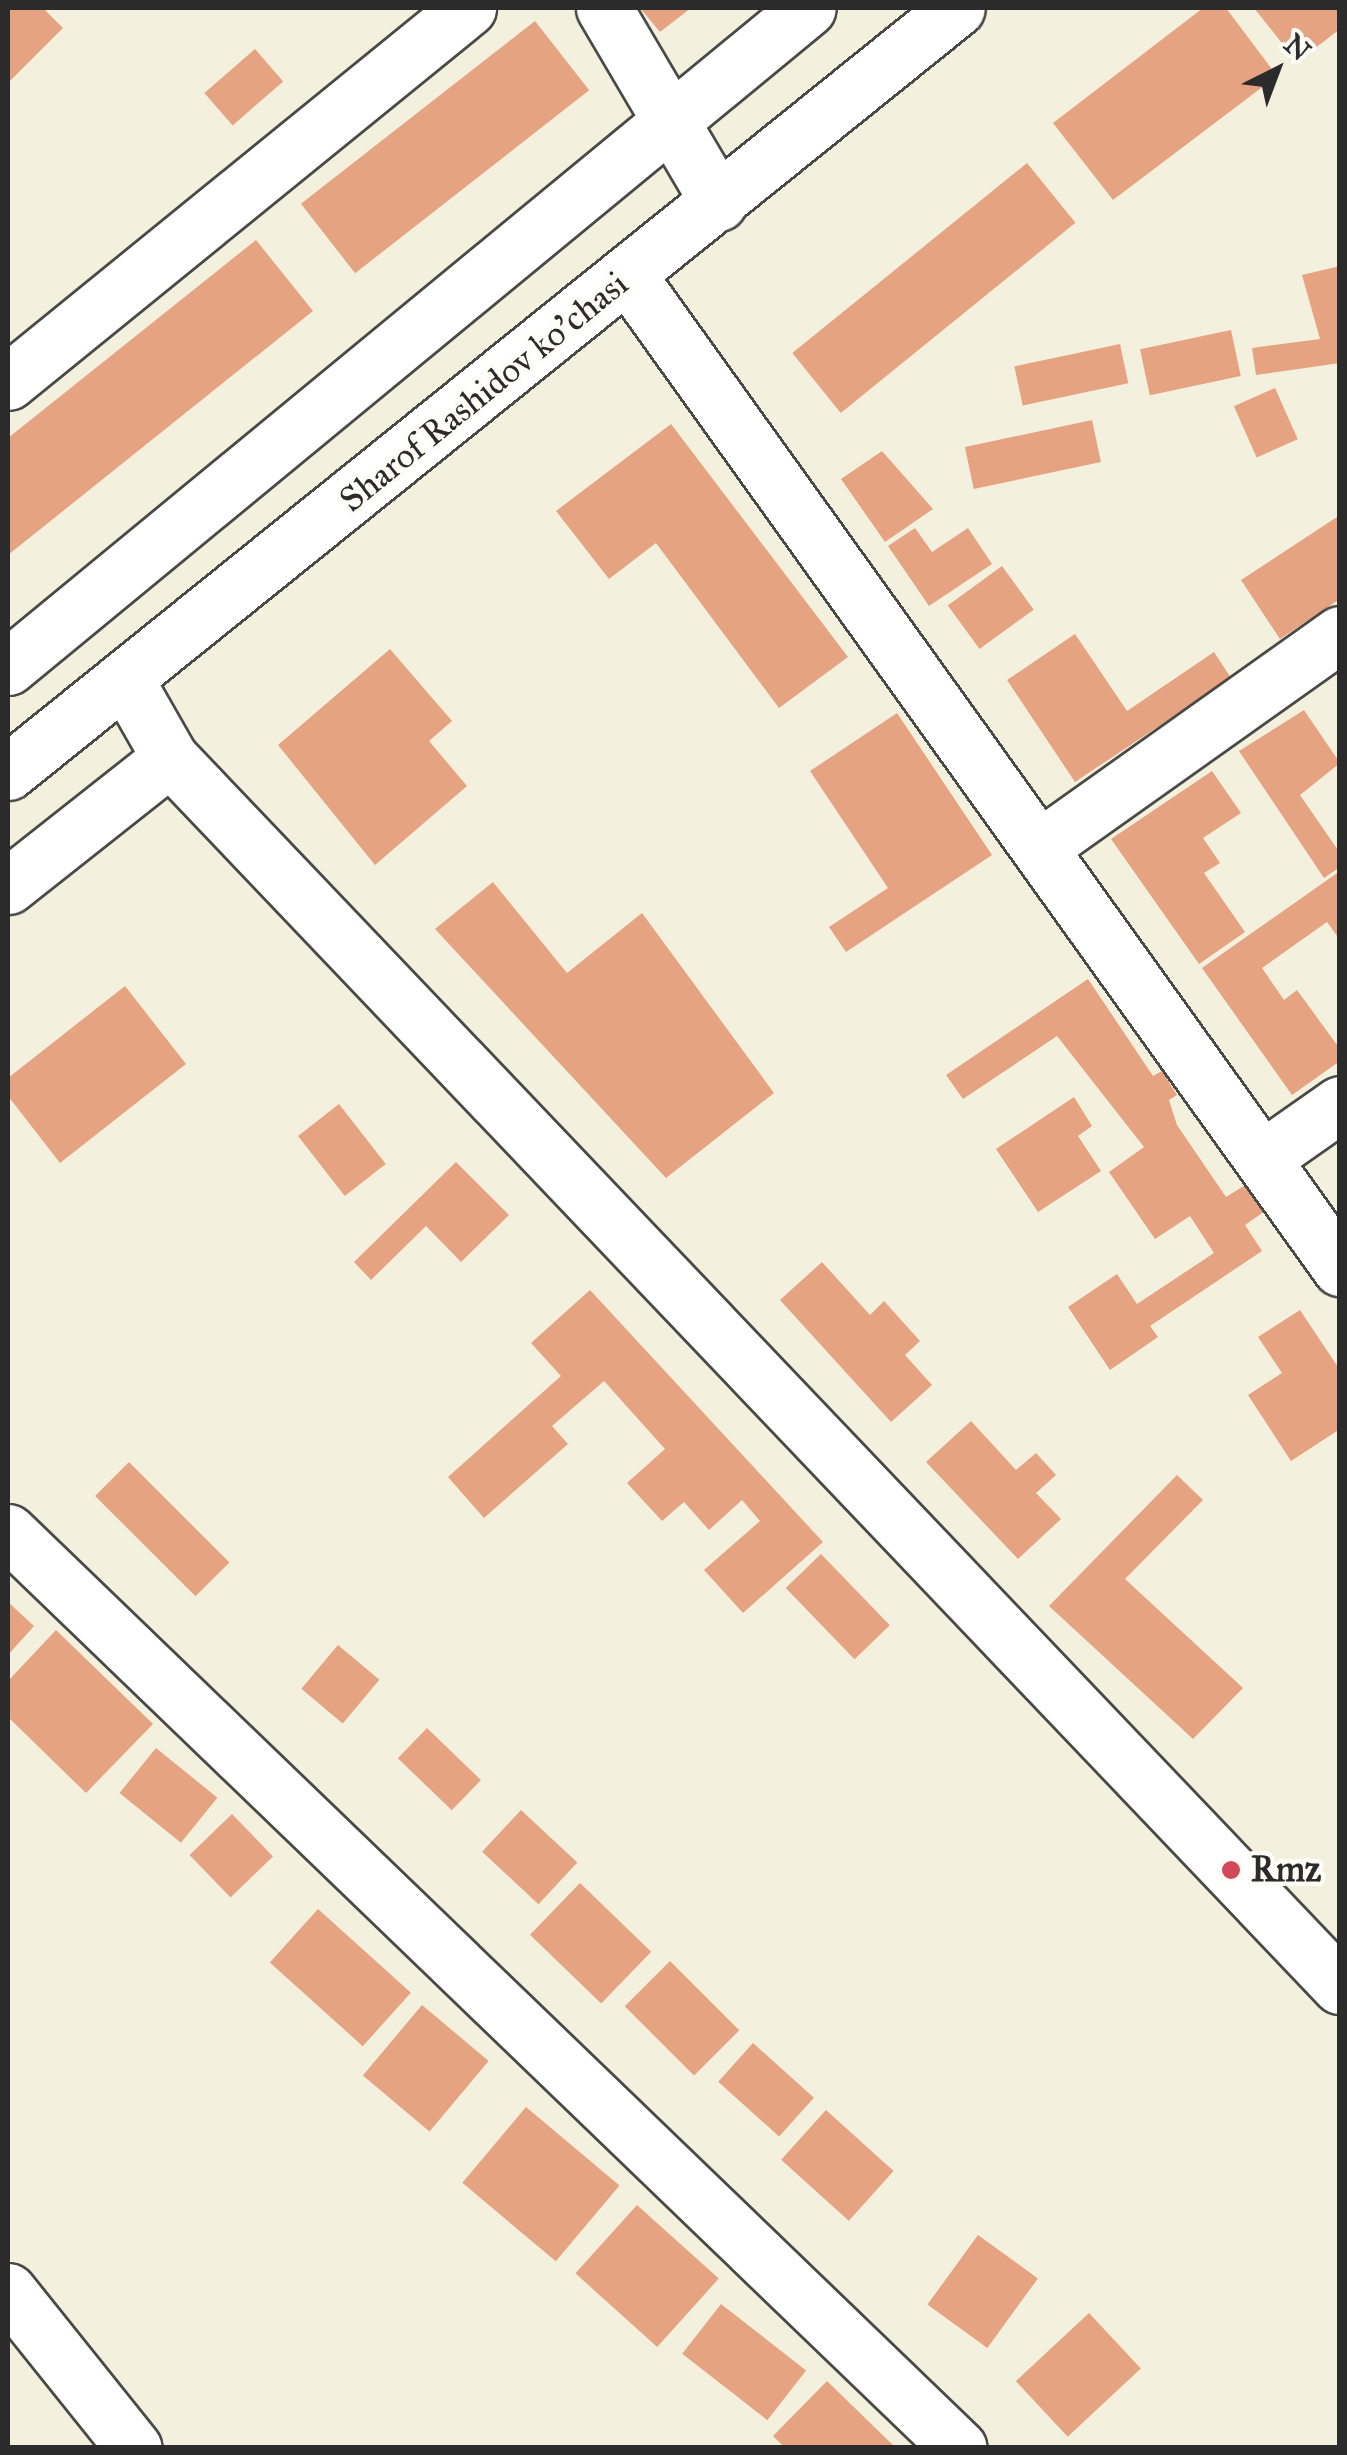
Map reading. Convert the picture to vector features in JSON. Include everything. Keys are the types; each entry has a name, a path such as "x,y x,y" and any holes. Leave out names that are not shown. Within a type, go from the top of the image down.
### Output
{"street":[{"path":"8,382 468,8"},
{"path":"604,8 719,202"},
{"path":"8,666 808,8"},
{"name":"Sharof Rashidov ko'chasi","path":"8,772 629,276 957,8"},
{"path":"629,276 1043,844 1340,1268"},
{"path":"1043,844 1340,634"},
{"path":"125,678 170,758 1340,1986"},
{"path":"8,886 170,758"},
{"path":"1264,1158 1340,1104"},
{"path":"8,1532 959,2448"},
{"path":"8,2291 134,2448"}],"building":[{"path":"8,8 43,8 63,28 8,83"},
{"path":"640,8 691,8 660,32"},
{"path":"1203,8 1226,8 1277,76 1113,200 1053,123"},
{"path":"1254,8 1340,8 1340,29 1297,62"},
{"path":"535,21 589,90 355,273 301,204"},
{"path":"255,49 283,81 233,125 204,93"},
{"path":"1027,163 1075,223 841,413 792,353"},
{"path":"256,240 313,311 8,555 8,438"},
{"path":"1340,266 1340,363 1256,375 1252,348 1320,339 1302,275"},
{"path":"1231,330 1241,376 1150,395 1140,349"},
{"path":"1120,344 1128,383 1023,406 1014,366"},
{"path":"1275,388 1298,439 1257,457 1234,406"},
{"path":"1092,420 1101,462 974,489 965,447"},
{"path":"671,424 848,657 779,708 656,543 609,579 556,511"},
{"path":"882,451 933,509 885,542 841,479"},
{"path":"1340,515 1340,599 1280,639 1241,580"},
{"path":"915,528 932,552 968,528 992,564 929,606 888,546"},
{"path":"1002,566 1034,610 980,649 948,605"},
{"path":"1075,634 1127,711 1214,652 1231,678 1075,782 1007,680"},
{"path":"390,649 452,721 429,741 467,786 375,865 278,745"},
{"path":"1304,710 1340,763 1300,795 1340,853 1340,867 1324,878 1239,751"},
{"path":"897,713 992,855 846,952 829,927 888,888 810,771"},
{"path":"1212,771 1241,813 1203,838 1220,863 1204,873 1245,932 1199,964 1111,839"},
{"path":"1340,871 1340,940 1327,922 1262,968 1284,1000 1297,990 1340,1049 1340,1061 1292,1095 1202,968"},
{"path":"493,882 567,973 642,913 774,1093 666,1178 435,929"},
{"path":"1088,979 1153,1076 1162,1071 1177,1095 1169,1100 1177,1125 1226,1197 1247,1184 1265,1211 1245,1225 1262,1251 1150,1326 1158,1337 1110,1370 1068,1307 1117,1274 1137,1304 1214,1253 1190,1216 1155,1239 1109,1172 1144,1147 1057,1036 963,1099 946,1075"},
{"path":"125,986 186,1064 60,1163 8,1096 8,1078"},
{"path":"1074,1097 1092,1126 1078,1136 1101,1171 1038,1212 996,1149"},
{"path":"339,1104 386,1164 345,1196 298,1136"},
{"path":"456,1162 509,1215 461,1262 426,1226 371,1280 354,1262"},
{"path":"822,1262 870,1315 884,1301 920,1341 905,1355 932,1385 891,1422 780,1300"},
{"path":"590,1290 823,1542 743,1613 704,1570 760,1521 742,1500 709,1530 684,1502 662,1521 627,1483 665,1449 604,1381 552,1426 568,1444 484,1518 448,1477 561,1376 531,1343"},
{"path":"1300,1310 1340,1370 1340,1429 1291,1461 1248,1395 1282,1373 1258,1337"},
{"path":"971,1421 1016,1470 1036,1453 1056,1475 1036,1493 1061,1519 1018,1559 926,1462"},
{"path":"129,1462 229,1562 195,1596 95,1496"},
{"path":"1177,1475 1203,1500 1125,1579 1243,1688 1193,1739 1049,1606"},
{"path":"821,1554 890,1625 855,1659 786,1588"},
{"path":"8,1602 34,1626 8,1655"},
{"path":"56,1630 153,1724 86,1793 8,1717 8,1681"},
{"path":"338,1645 379,1680 343,1723 301,1689"},
{"path":"427,1728 481,1780 452,1810 398,1758"},
{"path":"156,1748 217,1798 181,1843 119,1793"},
{"path":"521,1810 577,1863 538,1904 482,1852"},
{"path":"232,1814 273,1856 231,1897 190,1855"},
{"path":"580,1883 651,1952 601,2004 530,1935"},
{"path":"318,1909 411,1993 363,2046 270,1963"},
{"path":"670,1961 739,2030 694,2076 625,2006"},
{"path":"422,2005 489,2061 430,2131 363,2075"},
{"path":"753,2043 814,2098 779,2137 718,2082"},
{"path":"526,2107 619,2185 556,2261 462,2183"},
{"path":"826,2110 894,2171 849,2221 781,2160"},
{"path":"637,2205 719,2279 657,2347 575,2273"},
{"path":"978,2235 1038,2278 987,2348 927,2305"},
{"path":"721,2304 806,2370 767,2420 682,2354"},
{"path":"1089,2313 1141,2369 1068,2437 1016,2381"},
{"path":"827,2381 896,2448 785,2448 773,2436"}],"place":[{"name":"Rmz","path":"1231,1870"}]}
